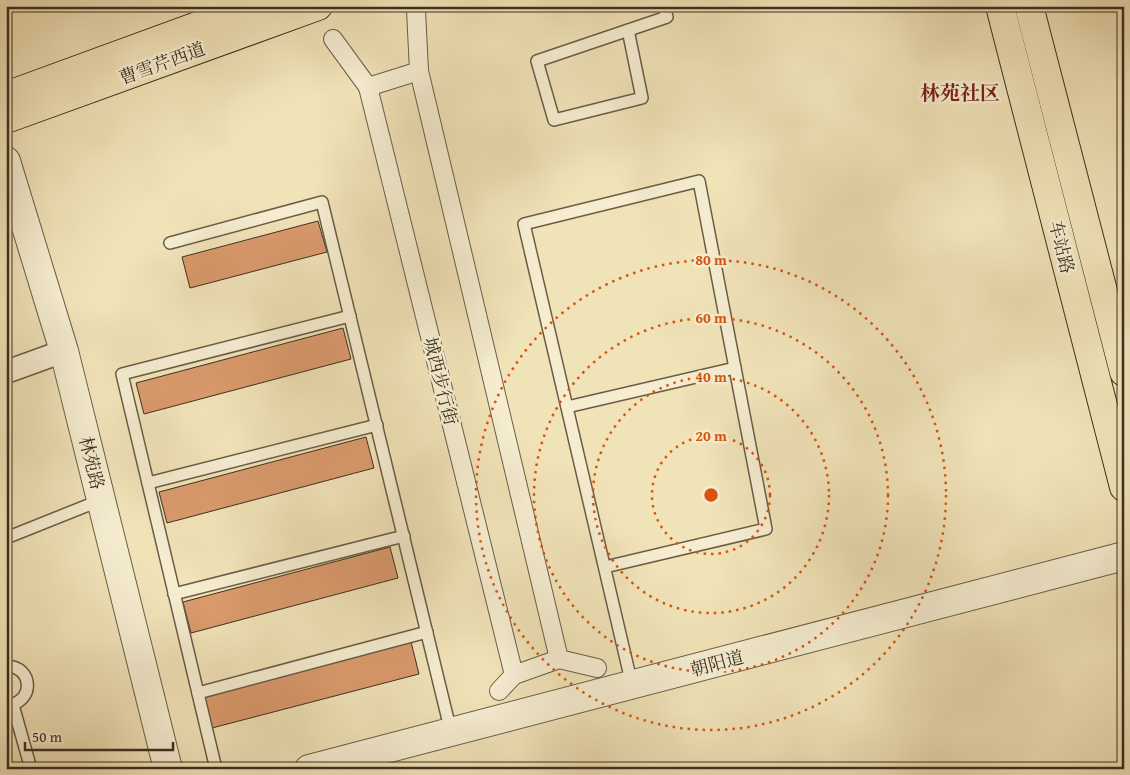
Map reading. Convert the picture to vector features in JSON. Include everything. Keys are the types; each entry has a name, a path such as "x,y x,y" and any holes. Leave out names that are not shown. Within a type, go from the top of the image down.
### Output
{"main road":[{"name":"曹雪芹西道","path":"6,96 252,6"},
{"name":"曹雪芹西道","path":"6,119 318,6"},
{"name":"车站路","path":"1000,6 1124,487"},
{"name":"车站路","path":"1029,6 1124,372"}],"street":[{"path":"416,10 419,71 559,659"},
{"path":"333,40 368,87 419,71"},
{"name":"城西步行街","path":"368,87 514,675"},
{"name":"林苑路","path":"8,172 64,351 168,769"},
{"path":"6,372 64,351"},
{"name":"朝阳道","path":"309,769 1124,556"},
{"path":"499,691 514,675 559,659 597,668"}],"lane":[{"path":"628,30 642,98 554,120 537,61 667,16 664,6"},
{"path":"605,567 766,529 699,181 524,224 632,685"},
{"path":"170,243 322,202 452,732"},
{"path":"216,769 122,374 350,316"},
{"path":"567,407 735,368"},
{"path":"148,483 376,426"},
{"path":"6,538 101,500"},
{"path":"174,594 404,536"},
{"path":"198,693 427,632"},
{"path":"6,666 18,668 23,672 28,685 24,698 10,705 31,769"}],"building":[{"path":"318,221 327,252 190,288 182,257"},
{"path":"343,328 351,359 144,414 136,383"},
{"path":"366,437 374,468 167,523 159,492"},
{"path":"390,547 398,578 191,633 183,602"},
{"path":"411,642 419,674 212,728 204,697"}],"district":[{"name":"林苑社区","path":"960,92"}]}
